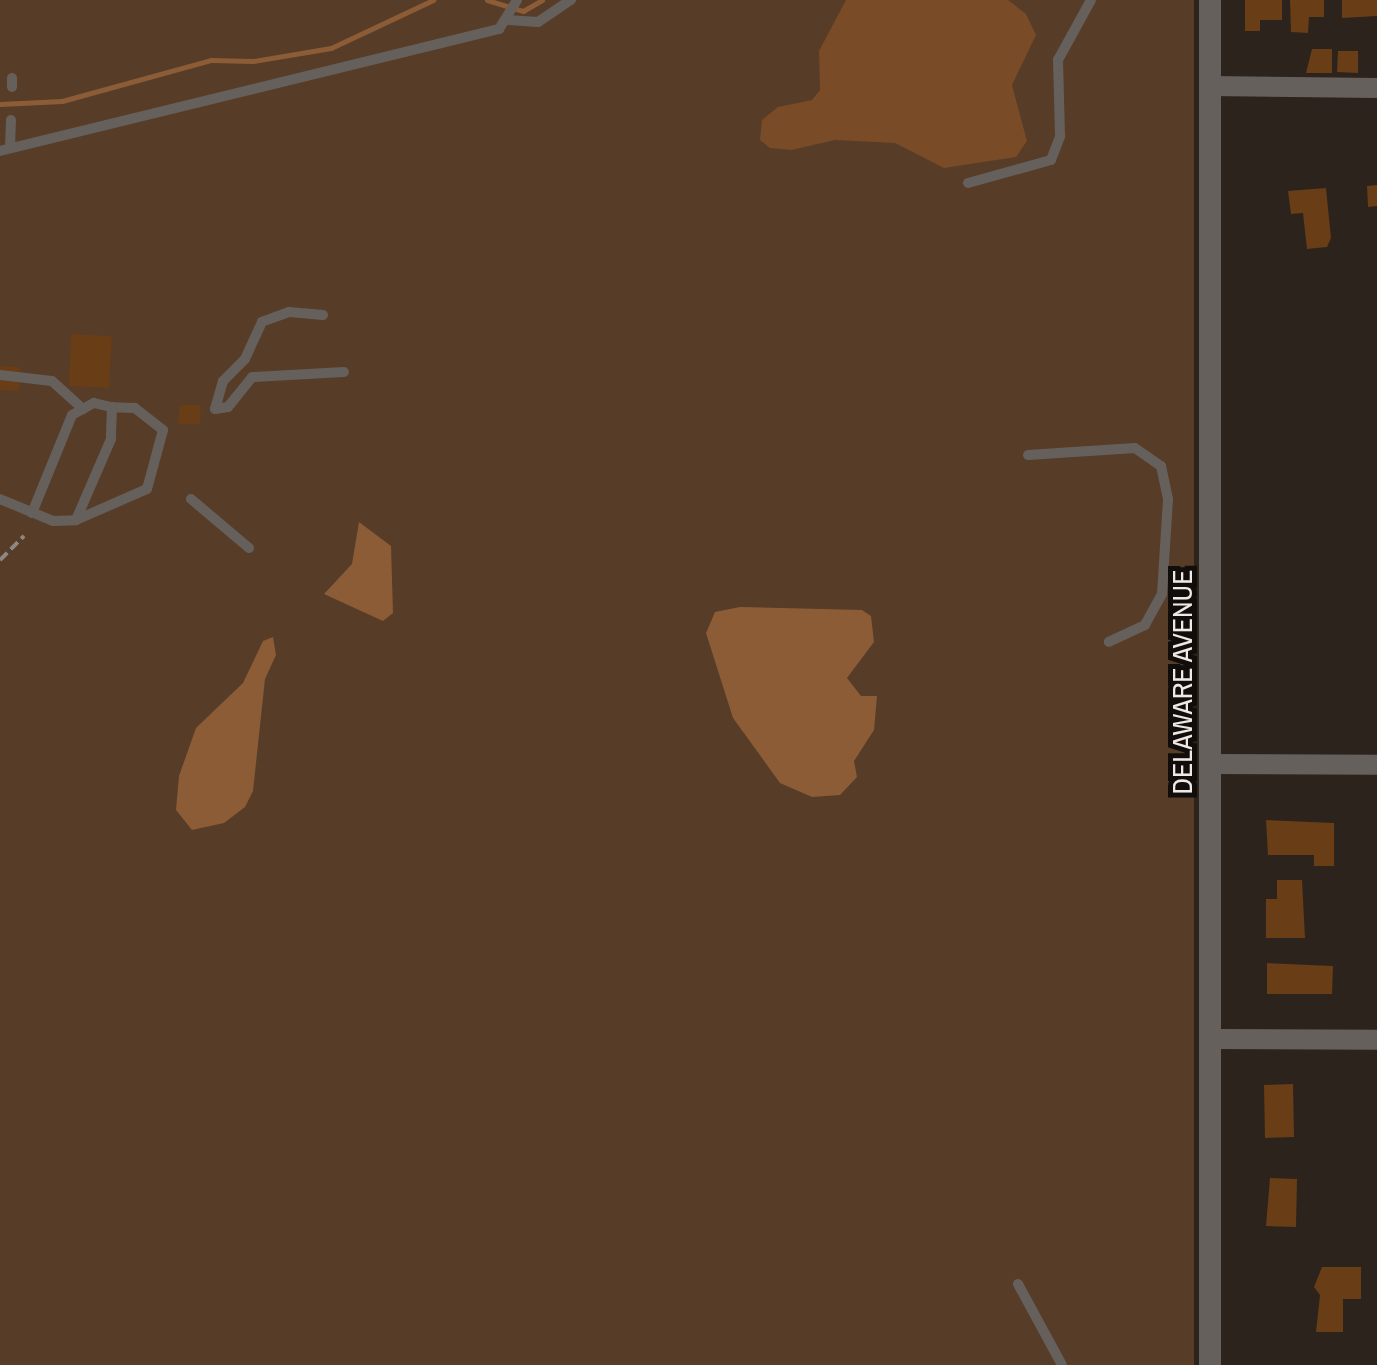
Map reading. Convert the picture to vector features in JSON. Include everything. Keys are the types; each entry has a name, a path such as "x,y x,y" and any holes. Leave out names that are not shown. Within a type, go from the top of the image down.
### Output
{"street":[{"name":"DELAWARE AVENUE","path":"1210,0 1210,1365"},
{"path":"1210,86 1377,88"},
{"path":"1212,764 1377,765"},
{"path":"1212,1039 1377,1040"}],"lane":[{"path":"10,120 5,149 499,29 517,0"},
{"path":"508,20 538,22 571,0"},
{"path":"968,183 1051,160 1060,136 1058,60 1091,0"},
{"path":"245,359 222,380 215,409 228,407 243,384 252,334 270,317 323,315"},
{"path":"243,384 258,376 344,372"},
{"path":"0,375 52,380 83,410"},
{"path":"0,500 32,513 76,520 147,489 163,430 135,408 94,403 72,415 32,513"},
{"path":"76,520 111,439 112,407"},
{"path":"1028,455 1135,448 1161,466 1168,499 1162,594 1145,625 1109,642"},
{"path":"191,500 249,548"},
{"path":"1018,1284 1062,1365"}],"path":[{"path":"0,560 24,536"}],"shaded area":[{"path":"0,0 1194,0 1194,1365 0,1365"},
{"path":"846,0 1008,0 1026,14 1036,35 1012,85 1027,141 1016,157 944,168 895,143 835,140 791,150 770,148 760,140 762,120 778,107 812,100 820,90 819,51"},
{"path":"359,522 391,546 393,613 383,621 324,594 352,564"},
{"path":"740,607 862,610 871,616 874,642 847,678 861,696 877,696 874,730 854,761 857,777 840,795 812,797 780,783 733,718 706,633 715,612"},
{"path":"273,637 276,655 265,679 253,791 245,807 224,823 192,830 176,810 179,776 196,728 243,683 263,641"}],"building":[{"path":"1245,0 1282,0 1282,20 1260,20 1260,31 1245,31"},
{"path":"1290,0 1324,0 1324,17 1309,17 1308,33 1291,32"},
{"path":"1342,0 1377,0 1377,16 1342,18"},
{"path":"1312,49 1332,49 1332,73 1306,73"},
{"path":"1338,51 1358,51 1358,73 1337,72"},
{"path":"1377,185 1377,206 1368,207 1367,186"},
{"path":"1326,188 1331,238 1327,247 1307,249 1303,213 1291,214 1288,191"},
{"path":"71,334 112,336 109,388 69,386"},
{"path":"0,366 20,367 19,391 0,390"},
{"path":"180,405 201,405 200,424 178,424"},
{"path":"1266,820 1334,823 1334,866 1314,866 1314,855 1268,855"},
{"path":"1277,880 1302,880 1305,938 1266,938 1266,899 1277,899"},
{"path":"1267,963 1333,966 1332,994 1267,994"},
{"path":"1293,1084 1294,1137 1265,1138 1264,1085"},
{"path":"1270,1178 1297,1179 1296,1227 1266,1226"},
{"path":"1322,1267 1361,1267 1361,1299 1343,1299 1343,1332 1316,1332 1320,1295 1314,1287"}],"waterway":[{"path":"0,104 62,101 211,60 253,61 331,48 433,0"},
{"path":"487,0 523,11 542,0"}]}
